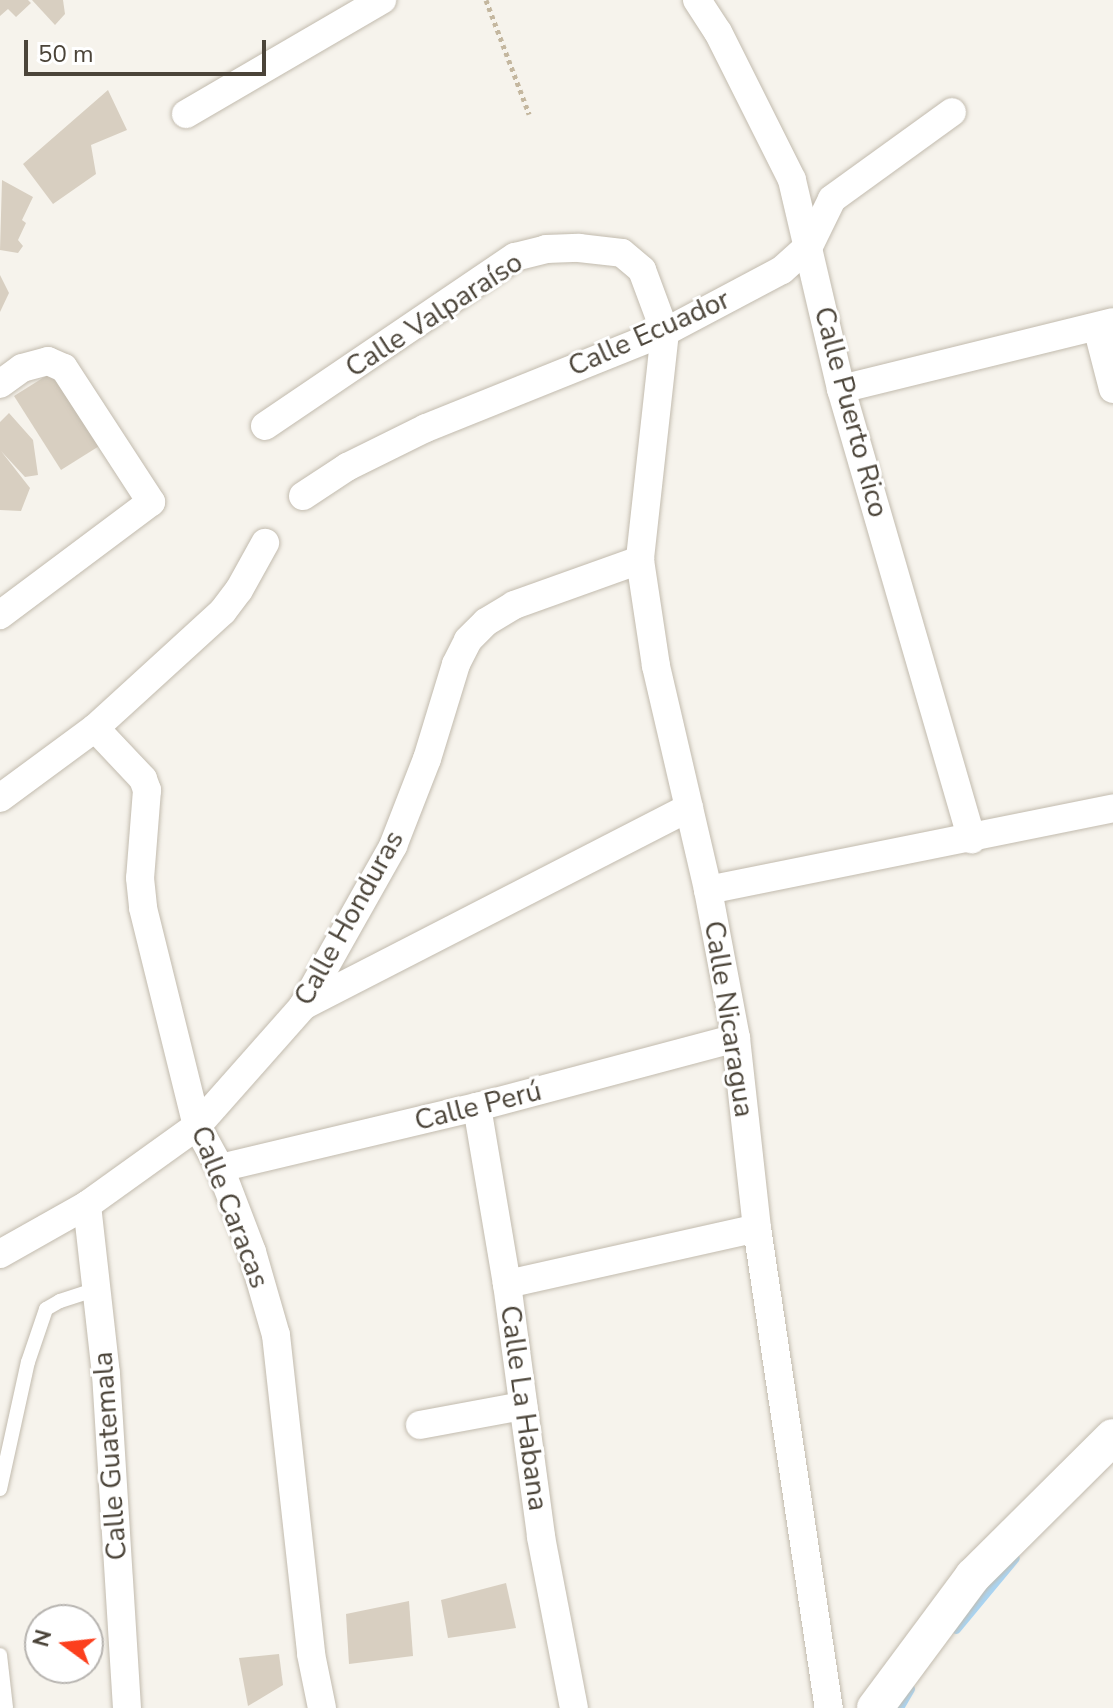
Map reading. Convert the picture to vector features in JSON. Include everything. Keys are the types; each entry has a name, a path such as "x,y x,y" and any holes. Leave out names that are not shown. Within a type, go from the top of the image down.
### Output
{"street":[{"path":"186,114 382,0"},
{"name":"Calle Puerto Rico","path":"697,0 718,32 792,180 841,389 972,839"},
{"name":"Calle Ecuador","path":"303,496 347,467 426,428 665,332 782,270 809,246 832,199 952,112"},
{"name":"Calle Valparaíso","path":"265,426 515,257 546,249 579,248 622,253 642,270 665,332"},
{"path":"841,389 1105,324 1113,389"},
{"name":"Calle Nicaragua","path":"665,332 640,560 656,666 708,890 736,1038 757,1228 829,1708"},
{"path":"0,384 22,368 48,361 64,368 151,502 0,615"},
{"path":"0,798 95,728 223,611 239,590 265,543"},
{"name":"Calle Honduras","path":"0,1254 87,1205 197,1126 303,1006 393,846 427,759 456,664 468,640 486,622 514,605 640,560"},
{"name":"Calle Caracas","path":"95,728 143,779 147,790 140,878 143,908 197,1126 220,1168 252,1252 276,1335 311,1654 322,1708"},
{"path":"303,1006 689,808"},
{"path":"708,890 972,839 1113,808"},
{"name":"Calle Perú","path":"220,1168 477,1107 736,1038"},
{"name":"Calle La Habana","path":"477,1107 507,1284 541,1537 574,1708"},
{"name":"Calle Guatemala","path":"87,1205 106,1374 127,1708"},
{"path":"507,1284 757,1228"},
{"path":"420,1425 523,1406"},
{"path":"875,1708 973,1576 1113,1437"}],"lane":[{"path":"0,1489 28,1362 46,1309 96,1289"},
{"path":"0,1655 6,1708"}],"path":[{"path":"486,0 529,114"}],"building":[{"path":"0,0 28,0 31,3 16,17 8,9 0,16"},
{"path":"32,0 63,0 65,14 55,25"},
{"path":"108,90 127,130 91,145 96,174 53,204 23,164"},
{"path":"2,180 33,197 22,220 26,223 18,240 23,246 18,253 0,250"},
{"path":"0,275 9,293 0,312"},
{"path":"57,369 104,443 61,470 14,396"},
{"path":"9,413 33,440 38,475 25,477 1,451 30,488 21,511 0,510 0,422"},
{"path":"506,1583 516,1628 448,1638 441,1600"},
{"path":"409,1601 413,1656 349,1664 346,1614"},
{"path":"279,1654 283,1685 248,1706 239,1658"}],"waterway":[{"path":"956,1629 1015,1558"},
{"path":"899,1708 910,1689"}]}
